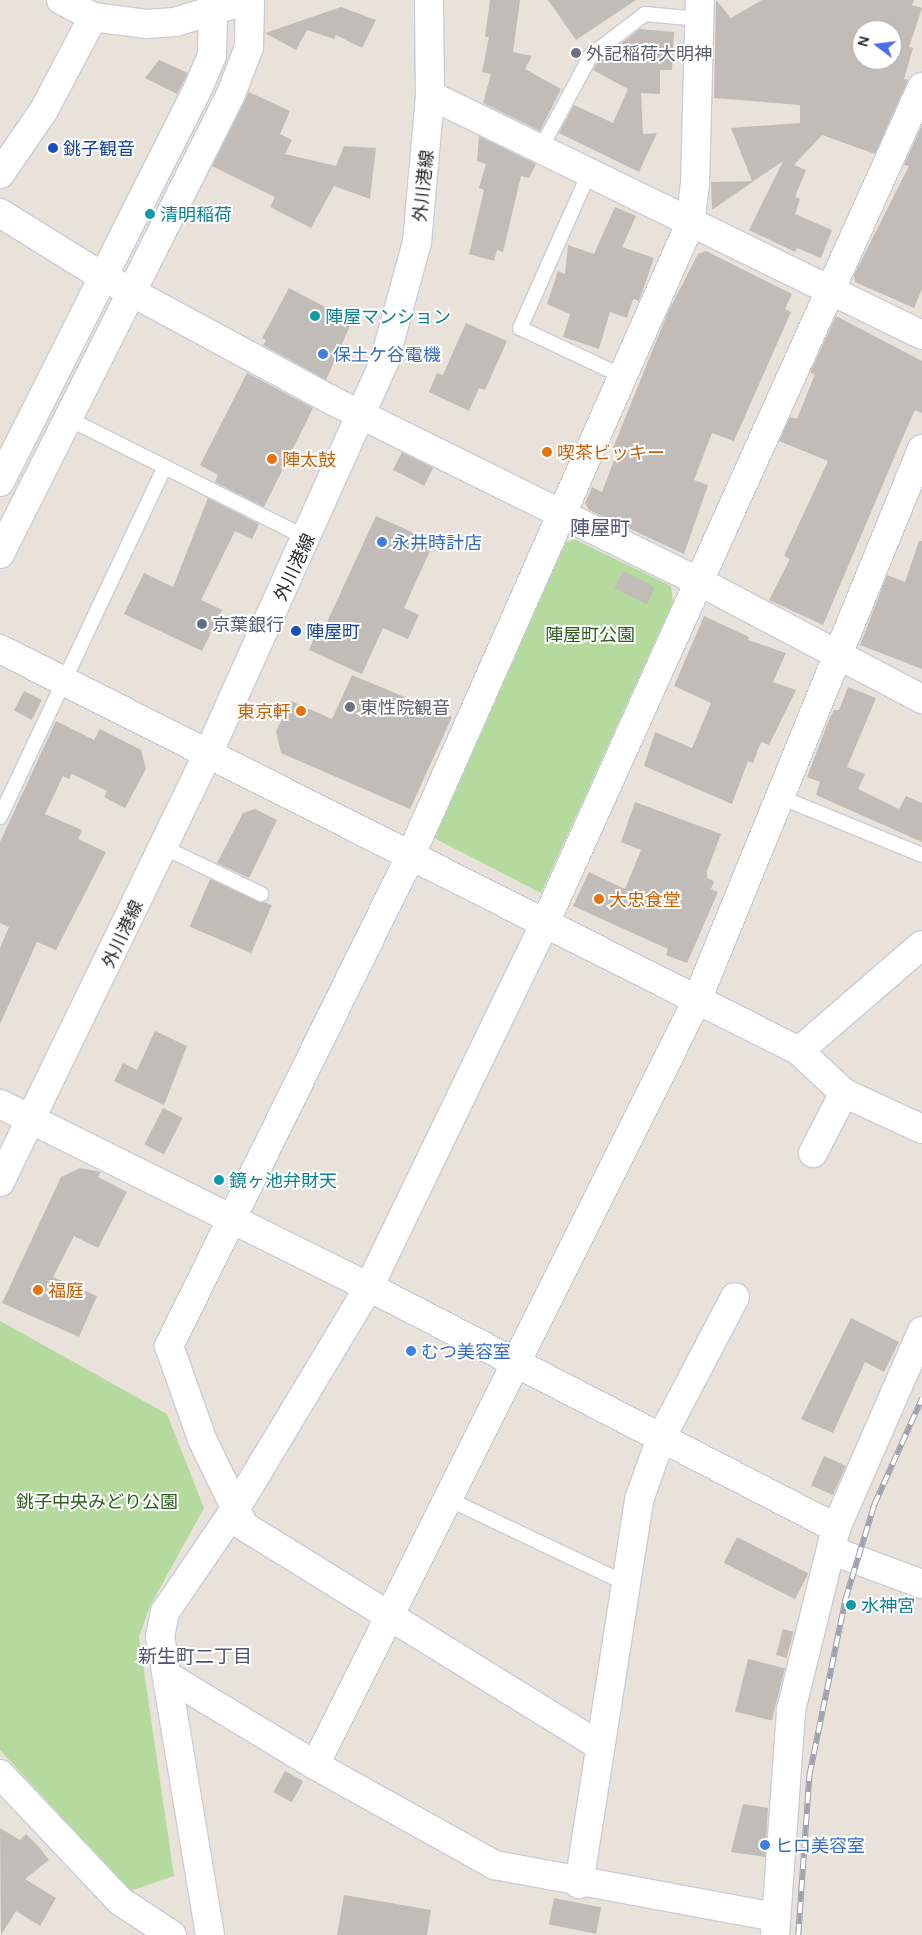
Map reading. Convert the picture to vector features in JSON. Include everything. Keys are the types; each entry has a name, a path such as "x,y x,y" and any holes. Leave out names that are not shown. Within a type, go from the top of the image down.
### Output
{"street":[{"path":"0,554 242,69 249,47 249,0 213,12 146,24 93,17 61,0"},
{"name":"外川港線","path":"0,1182 32,1121 208,754 362,415 402,306 417,242 430,95 429,0"},
{"path":"600,1746 389,1618 244,1526 202,1439 169,1346 229,1217 410,857 560,514 690,224 696,185 699,9"},
{"path":"0,482 100,275 212,56 213,12"},
{"path":"0,174 44,110 93,17"},
{"path":"210,1935 169,1677 160,1636 165,1612 236,1508 369,1287 545,923 700,582 828,291 880,188 922,87"},
{"path":"430,95 590,171 690,224 922,335"},
{"path":"0,213 100,275 362,415 700,582 837,657 922,699"},
{"path":"315,1766 446,1498 516,1363 697,1000 922,449"},
{"path":"0,649 410,857 799,1051 844,1092 922,1129"},
{"path":"799,1051 922,946"},
{"path":"813,1153 844,1092"},
{"path":"0,1104 369,1287 661,1438 834,1540 922,1584"},
{"path":"578,1884 639,1500 661,1438 735,1297"},
{"path":"169,1677 315,1766 495,1865 776,1926 791,1710 834,1540 922,1331"},
{"path":"0,1774 120,1901 172,1935"}],"lane":[{"path":"541,148 591,55 645,14 699,9"},
{"path":"590,171 520,328 622,376"},
{"path":"67,418 307,538"},
{"path":"0,817 66,682 165,467"},
{"path":"780,798 922,854"},
{"path":"163,847 261,894"},
{"path":"446,1498 625,1583"}],"green space":[{"name":"陣屋町公園","path":"574,539 671,586 673,602 541,893 432,837 562,544"},
{"name":"銚子中央みどり公園","path":"0,1321 167,1414 204,1508 150,1606 139,1637 174,1876 130,1891 0,1750"}],"building":[{"path":"490,0 520,0 513,52 532,56 525,69 561,89 540,131 483,103 491,74 482,72 489,37 485,37"},
{"path":"548,0 636,0 576,40"},
{"path":"716,0 731,18 762,0 914,0 912,5 922,8 909,47 913,48 904,79 908,80 875,154 822,135 794,165 806,170 795,197 800,199 795,214 832,230 821,258 797,248 795,252 749,230 783,161 712,210 711,182 752,181 731,128 800,123 800,105 714,98"},
{"path":"341,7 376,20 362,48 336,35 334,39 307,30 296,50 265,33"},
{"path":"640,29 674,32 672,70 660,70 660,94 641,93 643,134 657,133 639,172 559,133 574,105 613,123 628,89 593,70 598,61"},
{"path":"159,60 188,73 177,94 145,78"},
{"path":"249,92 290,111 280,134 292,140 285,154 336,166 344,146 376,148 370,199 334,186 311,228 270,207 275,197 212,166"},
{"path":"922,125 922,289 914,308 855,282 854,275 909,166 904,165"},
{"path":"479,136 536,164 529,178 521,176 503,252 497,250 494,261 469,254 484,190 479,188 486,164 477,161"},
{"path":"615,207 636,216 622,247 654,258 639,301 633,299 627,318 610,312 599,349 563,337 570,314 547,304 558,271 565,274 568,245 594,254"},
{"path":"706,251 792,294 785,309 791,312 734,441 712,433 694,480 708,485 684,554 589,510 585,503 592,487 602,492 618,450 613,448 668,312 698,254"},
{"path":"289,288 352,321 326,380 263,345 266,340 262,338"},
{"path":"836,316 922,361 922,413 915,410 823,625 769,600 790,559 784,556 828,461 779,441 790,417 797,419 815,374 810,373"},
{"path":"466,323 507,341 485,390 479,388 469,411 429,392 437,373 443,375"},
{"path":"247,373 313,408 264,507 215,482 218,475 200,465"},
{"path":"402,452 433,468 424,486 393,470"},
{"path":"208,498 259,524 252,539 235,531 201,600 222,610 202,651 124,614 144,573 173,587"},
{"path":"376,516 434,542 404,608 419,615 408,639 383,628 362,674 309,650 317,631 322,633"},
{"path":"919,541 922,541 922,669 860,645 887,575 905,582"},
{"path":"623,571 655,587 646,604 614,588"},
{"path":"704,616 749,637 748,640 786,653 773,682 796,690 769,745 761,742 753,763 748,761 732,804 644,766 655,732 692,748 711,703 674,686"},
{"path":"352,675 452,717 410,809 281,753 276,731 291,701 332,719"},
{"path":"848,687 876,698 847,767 865,774 858,789 899,809 906,796 922,803 922,842 816,795 820,782 807,777 829,720 834,710 839,710"},
{"path":"24,691 42,700 32,720 14,711"},
{"path":"56,721 94,740 100,729 141,750 146,769 125,808 104,797 107,791 72,774 69,779 63,776 45,814 82,830 78,839 106,852 56,950 37,942 0,1024 0,948 9,927 0,923 0,842"},
{"path":"635,802 721,834 707,871 707,878 714,881 711,889 718,892 687,963 666,955 668,949 573,906 589,872 625,889 641,850 621,842"},
{"path":"255,809 277,820 249,878 217,863 243,813"},
{"path":"210,879 272,905 251,953 190,927"},
{"path":"155,1031 187,1046 164,1105 114,1081 123,1063 137,1070"},
{"path":"163,1108 183,1118 164,1155 144,1145"},
{"path":"80,1168 101,1172 98,1177 127,1192 98,1248 74,1236 53,1277 97,1296 79,1337 2,1303 61,1177"},
{"path":"851,1318 899,1342 884,1372 865,1362 833,1433 801,1419"},
{"path":"824,1456 846,1466 833,1495 811,1485"},
{"path":"737,1537 808,1573 795,1599 724,1563"},
{"path":"783,1629 794,1632 787,1658 776,1655"},
{"path":"748,1659 785,1668 772,1721 735,1711"},
{"path":"285,1771 303,1781 292,1802 273,1792"},
{"path":"743,1804 768,1808 765,1857 731,1852"},
{"path":"0,1828 20,1840 26,1834 39,1847 49,1860 25,1879 56,1898 40,1926 16,1911 1,1935"},
{"path":"344,1895 431,1910 427,1935 337,1935"},
{"path":"554,1898 601,1907 596,1934 549,1925"}],"railway":[{"path":"798,1935 809,1776 845,1600 874,1505 922,1398"}],"place":[{"name":"外記稲荷大明神","path":"576,53"},
{"name":"銚子観音","path":"53,148"},
{"name":"清明稲荷","path":"150,214"},
{"name":"陣屋マンション","path":"315,316"},
{"name":"保土ケ谷電機","path":"323,354"},
{"name":"喫茶ビッキー","path":"547,452"},
{"name":"陣太鼓","path":"272,459"},
{"name":"永井時計店","path":"382,542"},
{"name":"京葉銀行","path":"202,624"},
{"name":"陣屋町","path":"296,631"},
{"name":"東性院観音","path":"350,707"},
{"name":"東京軒","path":"301,711"},
{"name":"大忠食堂","path":"599,899"},
{"name":"鏡ヶ池弁財天","path":"219,1180"},
{"name":"福庭","path":"38,1290"},
{"name":"むつ美容室","path":"411,1351"},
{"name":"水神宮","path":"851,1605"},
{"name":"ヒロ美容室","path":"765,1845"}],"district":[{"name":"陣屋町","path":"600,527"},
{"name":"新生町二丁目","path":"195,1657"}]}
